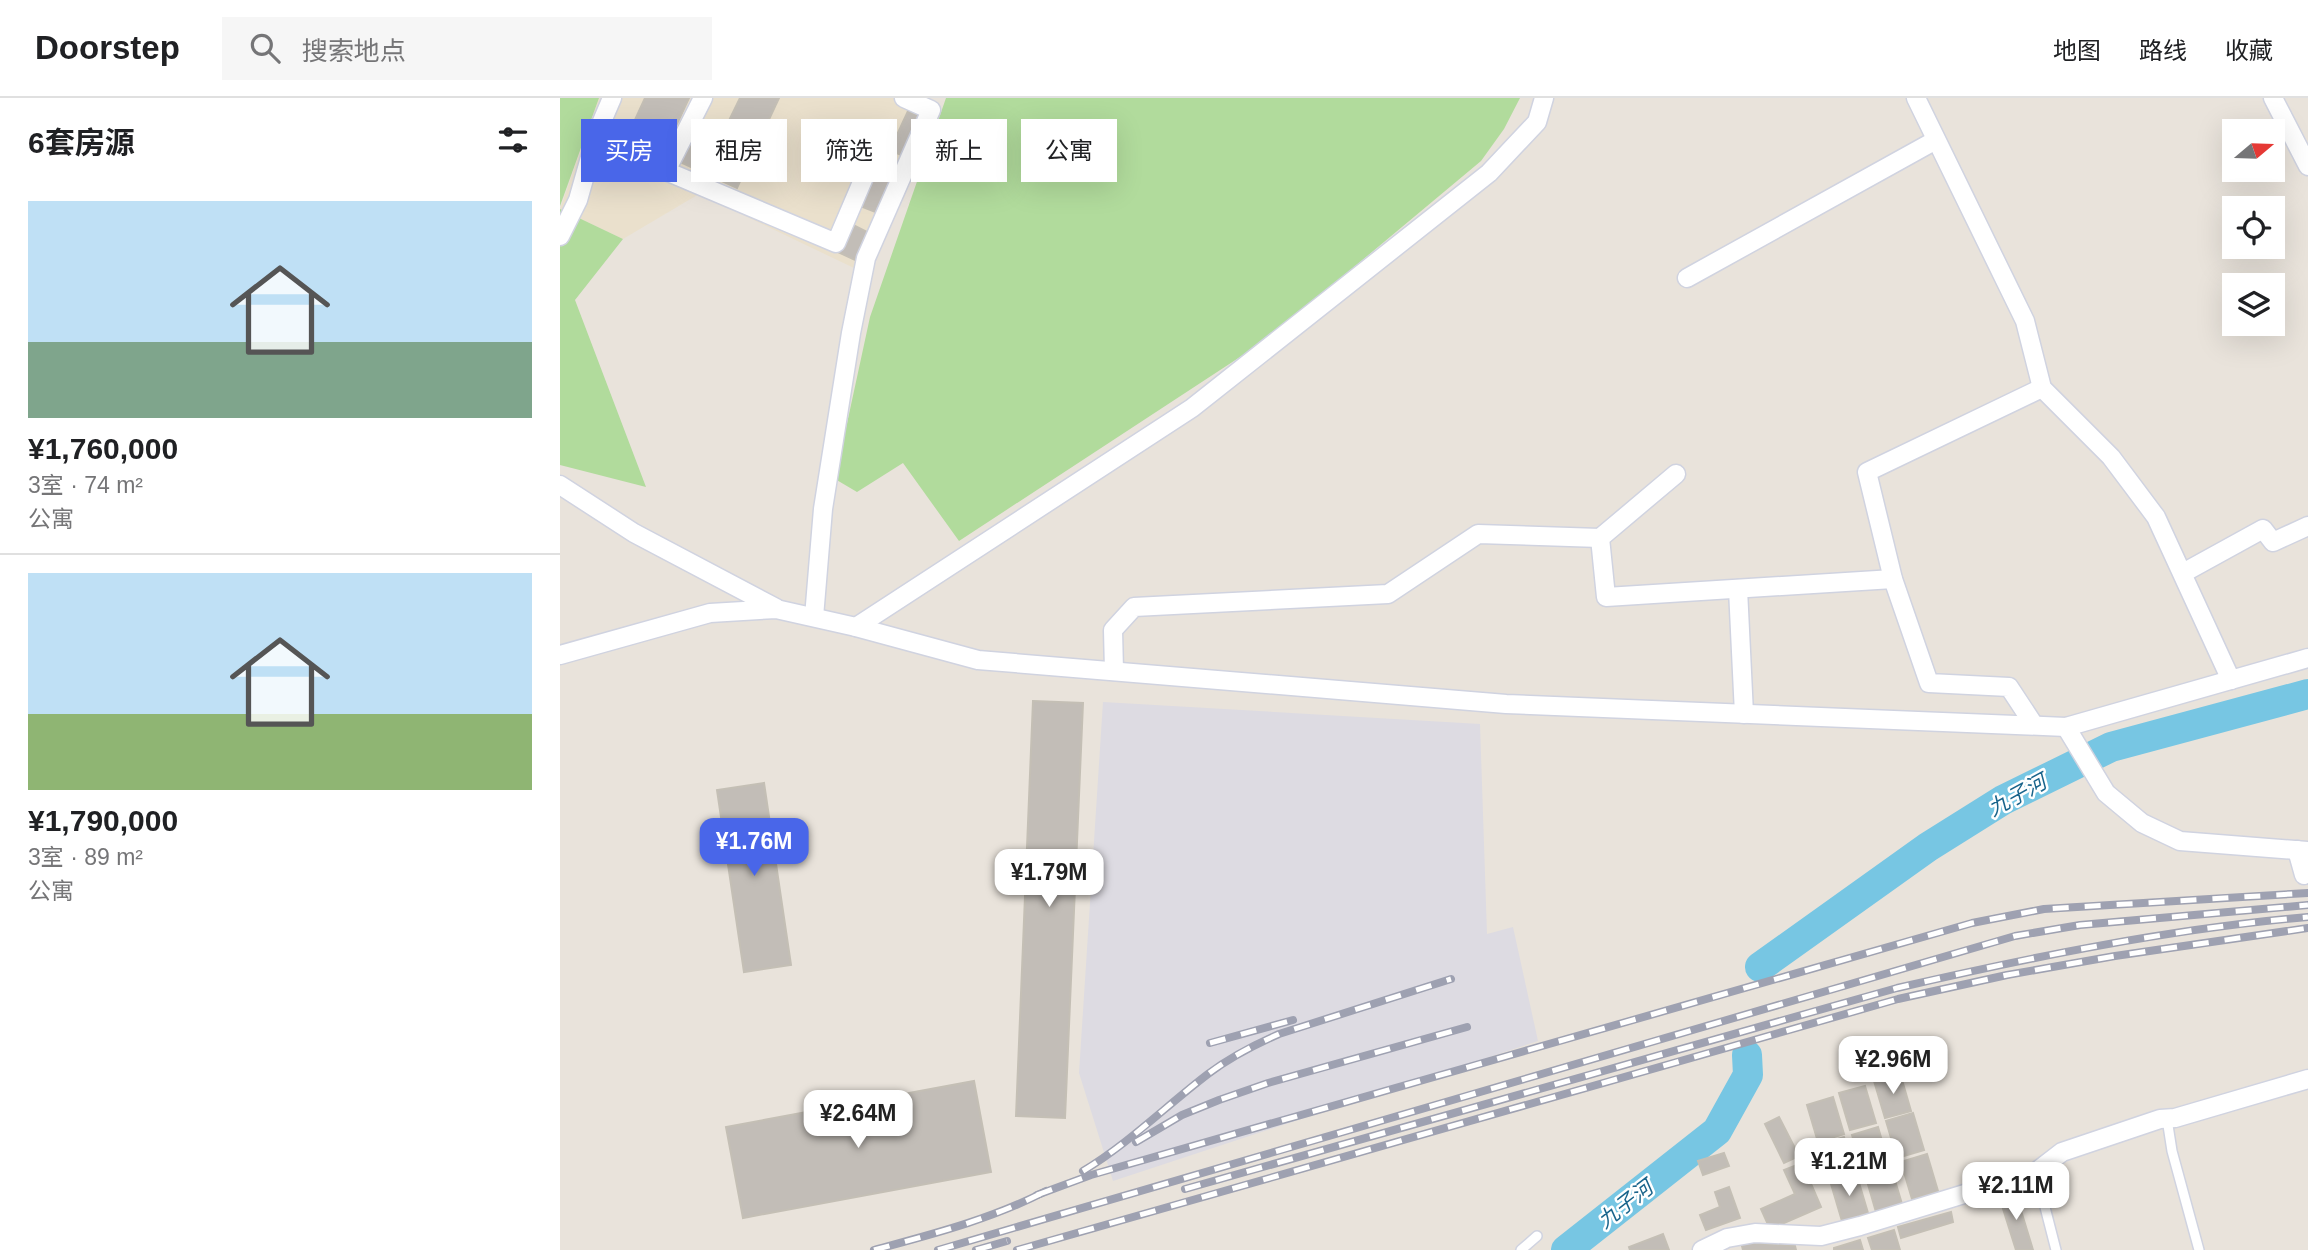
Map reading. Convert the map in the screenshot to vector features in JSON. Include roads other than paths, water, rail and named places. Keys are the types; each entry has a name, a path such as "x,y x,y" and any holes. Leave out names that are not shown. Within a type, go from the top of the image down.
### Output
{"street":[{"path":"560,236 578,200 597,132 612,98"},
{"path":"703,98 666,171 836,243 862,182"},
{"path":"814,617 823,509 850,333 866,258 931,110 905,98"},
{"path":"856,627 1192,408 1489,173 1537,122 1544,98"},
{"path":"1916,98 2025,321 2042,388 2111,457 2156,517 2231,680"},
{"path":"2273,98 2308,166"},
{"path":"1687,278 1936,140"},
{"path":"2034,725 2009,687 1929,683 1893,579 1867,472 2042,388"},
{"path":"1114,671 1113,630 1134,607 1388,594 1478,534 1600,538 1676,474"},
{"path":"560,485 634,533 776,609"},
{"path":"2183,573 2263,529 2273,542 2308,526"},
{"path":"1600,538 1606,597 1893,579"},
{"path":"1738,589 1744,713"},
{"path":"560,656 710,613 776,609 856,627 978,660 1506,704 2067,727 2308,658"},
{"path":"2067,727 2106,793 2142,823 2180,841 2303,850 2305,875"},
{"path":"1702,1250 1727,1238 1755,1233 1821,1236 1860,1226 2036,1172 2062,1152 2308,1079"}],"lane":[{"path":"2167,1119 2172,1151 2199,1250"},
{"path":"2036,1172 2056,1250"},
{"path":"1521,1250 1536,1236"}],"waterway":[{"name":"九子河","path":"1760,967 1928,847 2003,800 2111,747 2308,694"},
{"name":"九子河","path":"1566,1250 1717,1131 1748,1075 1747,1055"}],"railway":[{"path":"1037,1195 1091,1175 1972,923 2044,909 2308,893"},
{"path":"938,1250 2015,936 2080,925 2308,905"},
{"path":"1185,1189 1897,988 2101,945 2308,917"},
{"path":"1017,1250 1898,999 2007,975 2115,956 2308,928"},
{"path":"1083,1171 1131,1137 1208,1074 1251,1047 1279,1034 1451,979"},
{"path":"1210,1043 1293,1020"},
{"path":"1136,1142 1182,1115 1219,1100 1268,1083 1467,1027"},
{"path":"874,1250 983,1218 1046,1191"},
{"path":"976,1250 1007,1241"}]}
